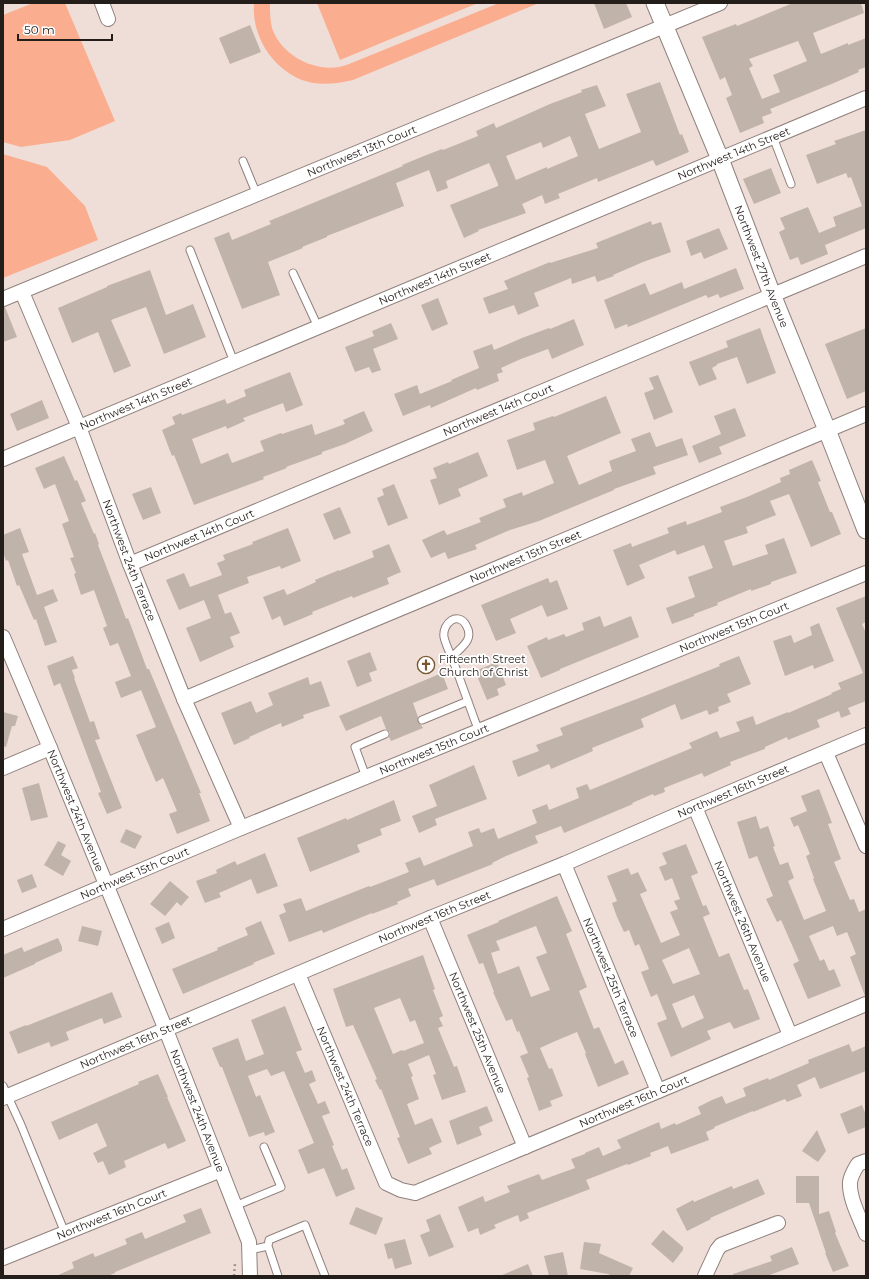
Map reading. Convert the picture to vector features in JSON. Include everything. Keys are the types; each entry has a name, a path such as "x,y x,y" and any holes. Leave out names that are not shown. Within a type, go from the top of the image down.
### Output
{"street":[{"path":"102,3 108,19"},
{"name":"Northwest 27th Avenue","path":"655,3 720,159 866,530"},
{"name":"Northwest 13th Court","path":"3,299 720,3"},
{"name":"Northwest 14th Street","path":"3,459 866,98"},
{"name":"Northwest 14th Court","path":"130,564 866,256"},
{"name":"Northwest 24th Terrace","path":"22,292 79,427 130,564 184,699 241,828"},
{"name":"Northwest 15th Street","path":"184,699 866,414"},
{"name":"Northwest 15th Court","path":"3,929 241,828 866,573"},
{"name":"Northwest 24th Avenue","path":"3,637 166,1030 249,1242 250,1276"},
{"name":"Northwest 16th Street","path":"4,1093 166,1030 866,736"},
{"path":"3,768 50,748"},
{"path":"826,752 866,846"},
{"name":"Northwest 26th Avenue","path":"695,807 790,1035"},
{"name":"Northwest 25th Terrace","path":"564,864 658,1090"},
{"name":"Northwest 25th Avenue","path":"430,918 525,1147"},
{"name":"Northwest 24th Terrace","path":"298,974 386,1183 401,1190"},
{"name":"Northwest 16th Court","path":"401,1190 415,1193 866,1004"},
{"path":"866,1161 858,1164 850,1181 855,1207 866,1234"},
{"name":"Northwest 16th Court","path":"3,1258 220,1170"},
{"path":"705,1276 717,1250 721,1246 778,1223"}],"lane":[{"path":"774,137 791,184"},
{"path":"243,161 257,195"},
{"path":"190,250 234,362"},
{"path":"294,273 318,327"},
{"path":"452,657 467,642 469,635 465,622 459,619 452,620 446,625 444,632 445,638 479,731"},
{"path":"422,720 468,701"},
{"path":"366,777 355,747 385,734"},
{"path":"4,1093 21,1124 65,1233"},
{"path":"235,1206 281,1187 264,1147"},
{"path":"278,1276 268,1246 269,1240 305,1225 325,1276"},
{"path":"250,1250 268,1246"}],"path":[{"path":"234,1276 236,1262"}],"shaded area":[{"path":"33,3 65,3 115,121 70,140 21,147 3,142 3,15"},
{"path":"254,3 270,3 273,31 284,48 300,60 319,67 329,68 339,67 350,63 499,3 539,3 353,80 323,84 300,79 288,73 269,54 257,30 254,16"},
{"path":"317,3 478,3 340,60"},
{"path":"3,154 47,167 85,206 98,240 3,278"}],"building":[{"path":"594,3 626,3 632,17 604,29"},
{"path":"793,3 861,3 864,13 813,33 821,54 848,43 848,45 866,38 866,67 858,70 859,72 834,83 770,109 772,113 762,117 764,123 740,133 726,98 732,95 725,77 720,80 702,37 736,24 737,26","holes":["798,41 807,61 773,75 780,92 762,99 749,68 753,66 749,59"]},
{"path":"250,25 261,52 230,64 219,38"},
{"path":"660,82 680,135 682,134 689,152 656,166 653,160 598,182 597,178 558,194 560,198 545,204 542,195 522,204 526,213 478,230 479,231 464,238 450,205 498,186 489,163 446,181 448,188 437,192 429,170 396,183 404,206 327,236 302,247 303,248 268,262 280,295 242,309 214,238 229,232 232,240 271,224 269,221 424,156 478,136 476,131 494,123 496,128 550,104 582,92 581,90 597,85 606,106 585,114 599,149 641,132 626,94","holes":["570,136 578,156 516,180 506,156 541,142 543,148"]},
{"path":"866,130 866,228 825,245 828,254 801,265 798,257 790,260 779,232 785,229 780,218 808,207 819,233 836,226 833,217 862,206 851,177 848,178 846,173 817,184 806,155 836,144 834,141"},
{"path":"771,168 781,193 754,204 743,179"},
{"path":"651,221 652,225 661,222 671,252 643,262 613,275 614,276 597,282 595,276 572,284 571,278 534,293 539,306 518,315 514,305 489,314 483,298 508,289 504,281 550,262 598,248 596,243"},
{"path":"719,228 728,249 704,259 701,252 691,256 686,241"},
{"path":"736,268 744,289 720,298 718,294 708,298 706,295 628,327 627,324 615,329 604,300 645,283 650,295 682,282 684,289"},
{"path":"150,270 166,315 193,304 206,337 164,354 146,307 111,320 131,366 114,373 98,332 72,343 58,308 107,286"},
{"path":"438,298 448,324 432,331 421,305"},
{"path":"3,307 5,307 17,337 3,342"},
{"path":"574,319 584,345 552,359 548,349 521,359 501,368 503,372 497,374 499,381 477,390 476,388 431,408 430,405 403,416 394,394 417,385 420,394 452,381 451,380 479,368 473,351 492,344 494,350"},
{"path":"391,323 398,339 373,349 381,370 372,373 369,367 355,372 345,347 374,336 372,331"},
{"path":"760,328 776,373 747,384 737,357 717,364 712,368 717,379 699,386 689,362 728,347 726,341"},
{"path":"866,328 866,391 847,399 825,344"},
{"path":"290,372 303,405 286,412 283,403 243,418 245,421 227,429 226,426 192,439 201,464 228,453 232,463 264,451 260,441 312,424 315,435 345,424 343,420 364,411 373,431 345,444 322,452 322,454 263,477 264,479 194,505 174,455 172,456 162,430 175,424 172,417 181,413 182,415 225,399 227,404 246,396 244,390"},
{"path":"658,375 673,412 654,420 644,393 654,389 649,378"},
{"path":"606,396 621,433 567,456 579,485 612,471 609,461 636,451 631,439 650,432 656,447 682,438 688,455 653,467 656,474 614,489 539,521 510,530 475,545 477,549 448,559 445,552 431,558 422,540 444,530 447,535 481,522 479,518 506,507 503,499 522,492 523,496 554,483 545,460 517,470 507,440 535,430 533,423 553,416 554,417"},
{"path":"42,400 49,418 17,431 10,414"},
{"path":"735,408 746,436 719,447 722,454 699,463 692,446 721,434 714,416"},
{"path":"478,452 488,476 458,489 461,496 439,505 430,480 437,478 433,468 448,462 449,464"},
{"path":"64,456 86,501 81,503 94,534 95,533 99,544 98,545 126,619 128,618 147,669 149,669 201,793 199,793 210,821 177,834 169,814 177,811 163,778 156,782 136,735 156,727 141,690 121,698 115,682 131,676 118,643 110,646 103,628 107,626 94,590 81,595 74,574 76,573 70,558 74,557 62,524 69,521 55,484 44,489 35,468"},
{"path":"812,460 821,481 818,482 841,534 811,547 789,494 770,501 776,515 746,527 748,533 724,541 733,566 768,554 765,545 784,538 797,573 751,591 751,589 717,603 718,605 694,614 694,616 672,624 666,608 695,597 688,577 713,568 704,545 677,555 675,550 639,565 645,578 627,586 613,550 631,543 632,547 669,533 667,528 686,521 687,525 722,512 720,507 781,482 780,478 790,474 789,470"},
{"path":"394,484 408,518 388,526 377,498 384,495 382,489"},
{"path":"151,487 161,513 143,520 132,494"},
{"path":"340,507 351,533 334,540 323,514"},
{"path":"20,528 29,552 22,554 37,595 53,589 58,601 44,607 57,642 45,646 36,619 34,620 19,585 17,586 8,560 6,561 3,552 3,535"},
{"path":"288,528 301,561 281,569 280,566 247,577 249,583 218,595 225,614 231,612 240,633 230,637 234,647 200,662 186,628 211,618 204,600 179,610 166,580 184,573 190,587 222,575 217,563 225,560 223,555 253,544 252,542"},
{"path":"389,544 401,572 387,578 389,584 353,598 352,596 312,612 313,614 284,626 280,616 272,620 263,597 284,589 287,595 316,582 315,580 374,557 372,551"},
{"path":"548,578 550,583 557,580 568,609 547,617 542,605 510,619 516,633 496,641 481,605"},
{"path":"866,596 866,622 862,624 866,633 866,701 848,708 851,714 841,718 839,711 817,720 820,727 788,740 787,737 765,747 765,749 730,762 731,765 704,777 702,773 664,788 665,792 654,796 653,794 564,833 561,826 535,836 538,843 506,856 492,863 493,864 437,886 434,879 408,889 411,896 397,902 398,904 323,933 322,930 289,942 279,915 286,912 283,904 301,898 306,911 409,872 405,863 420,857 424,866 473,846 468,832 479,828 481,833 494,828 498,839 537,823 532,810 547,804 549,810 579,798 576,788 587,784 590,790 692,748 689,743 717,731 720,738 740,731 736,722 753,716 756,725 788,713 841,689 838,683 863,673 836,608"},
{"path":"600,616 604,627 631,616 639,637 541,678 527,646 547,637 548,640 564,634 566,637 584,630 582,623"},
{"path":"819,623 834,661 814,669 813,665 785,676 773,641 791,635 794,643 812,635 810,627"},
{"path":"370,652 377,670 369,673 372,681 357,687 347,661"},
{"path":"73,656 78,668 72,670 74,678 90,722 94,721 100,739 95,740 122,808 107,814 98,793 101,792 60,683 54,686 47,666"},
{"path":"739,656 751,684 727,694 731,702 718,707 719,711 709,715 707,710 681,720 675,704 641,719 644,727 592,748 593,751 551,769 549,764 518,777 512,761 539,751 536,745 563,735 560,728 720,666 719,664"},
{"path":"497,662 506,685 497,689 499,695 487,700 475,671"},
{"path":"442,673 448,689 413,703 418,717 418,722 423,728 391,741 389,737 390,732 386,729 381,716 346,731 339,716"},
{"path":"308,677 310,685 321,681 330,706 303,715 304,718 282,727 281,723 234,745 221,713 251,701 256,713 273,705 268,693"},
{"path":"3,712 18,716 15,726 12,726 6,747 3,746"},
{"path":"474,765 487,799 435,819 437,825 419,833 412,816 437,806 429,785"},
{"path":"39,783 48,817 31,821 22,788"},
{"path":"819,789 832,823 828,824 841,859 834,862 850,900 854,899 859,912 866,909 866,996 850,957 856,954 847,932 837,936 833,926 809,936 820,961 824,959 829,971 834,969 841,986 808,999 793,964 799,961 781,920 777,922 766,899 773,896 757,856 749,859 737,822 756,816 760,829 768,826 775,846 773,847 780,865 788,862 794,878 788,881 804,920 826,911 813,879 814,878 806,856 810,854 798,825 794,827 790,818 807,811 801,796"},
{"path":"394,800 401,821 380,829 382,835 357,845 360,852 310,872 297,838 346,818 347,820"},
{"path":"126,829 142,836 135,849 120,842"},
{"path":"58,841 66,845 61,855 71,861 63,876 44,865"},
{"path":"686,844 698,873 691,876 703,906 706,905 710,914 703,917 719,957 729,953 744,990 748,989 760,1019 734,1029 730,1022 707,1031 711,1039 671,1057 657,1023 667,1019 657,994 651,997 641,972 649,969 639,944 635,946 629,930 624,932 617,917 612,903 617,901 607,876 628,868 631,875 638,872 647,891 640,894 661,943 680,935 670,912 678,909 674,901 680,899 672,878 665,881 659,867 667,864 662,853","holes":["689,948 700,974 673,984 662,960","694,995 704,1018 682,1028 672,1004"]},
{"path":"265,853 278,886 257,894 251,879 219,893 221,897 205,903 196,881 217,873 216,870 235,861 237,865"},
{"path":"32,874 37,887 22,893 17,880"},
{"path":"170,881 189,897 181,906 177,902 165,916 150,904"},
{"path":"557,896 572,931 566,934 587,987 579,991 594,1029 599,1027 615,1064 623,1060 629,1074 598,1087 577,1032 540,1048 549,1069 552,1068 563,1096 550,1101 552,1106 539,1111 527,1078 529,1077 520,1056 528,1053 519,1031 517,1032 512,1019 506,1021 493,992 483,963 479,964 467,935 499,922 498,921","holes":["536,926 547,953 536,957 550,990 531,997 519,966 498,974 491,953 500,950 496,941"]},
{"path":"261,921 275,954 183,994 172,969 218,950 217,948 248,935 245,928"},
{"path":"169,922 175,938 162,944 155,928"},
{"path":"82,926 102,931 98,946 78,941"},
{"path":"58,938 62,951 3,978 3,955 22,947 24,952"},
{"path":"423,955 435,989 433,990 443,1016 439,1018 443,1026 438,1028 454,1067 457,1066 466,1092 442,1100 433,1075 436,1074 429,1055 408,1064 419,1099 407,1104 415,1125 432,1118 442,1142 429,1148 432,1154 408,1164 397,1138 400,1137 381,1089 380,1090 375,1080 377,1079 353,1025 346,1027 333,989","holes":["400,998 410,1022 415,1020 424,1043 393,1054 374,1008"]},
{"path":"112,992 122,1017 104,1024 102,1018 66,1032 69,1040 51,1047 49,1042 18,1054 9,1032"},
{"path":"285,1006 302,1050 296,1052 305,1073 312,1070 316,1081 309,1084 318,1104 325,1101 330,1113 322,1116 334,1145 332,1146 342,1170 347,1168 355,1189 336,1197 324,1168 308,1174 298,1150 314,1143 284,1071 271,1076 267,1069 248,1076 256,1097 260,1095 275,1132 265,1136 264,1132 249,1137 222,1067 220,1067 212,1048 238,1038 246,1061 264,1054 251,1020"},
{"path":"849,1044 852,1052 866,1046 866,1071 820,1089 815,1077 797,1085 802,1096 787,1102 785,1099 714,1127 715,1128 706,1132 709,1140 671,1154 668,1146 650,1153 651,1156 586,1180 590,1189 527,1213 529,1218 520,1222 518,1215 494,1225 496,1228 480,1235 478,1228 468,1232 458,1207 483,1196 485,1202 510,1192 507,1186 539,1174 542,1180 575,1168 571,1159 599,1147 603,1156 621,1148 617,1140 659,1122 661,1129 675,1123 676,1125 701,1114 698,1107 712,1100 722,1096 726,1104 746,1096 743,1088 768,1078 769,1080 809,1063 808,1060"},
{"path":"158,1074 186,1141 168,1149 165,1143 124,1161 126,1167 109,1175 103,1161 98,1163 93,1153 107,1146 97,1123 59,1140 51,1122 139,1084 138,1082"},
{"path":"862,1105 866,1115 866,1127 848,1134 840,1114"},
{"path":"487,1106 493,1121 479,1127 482,1135 457,1145 449,1121"},
{"path":"817,1130 826,1151 818,1162 802,1151"},
{"path":"796,1176 819,1176 819,1214 829,1211 836,1232 835,1233 849,1266 833,1272 825,1253 809,1203 796,1203"},
{"path":"758,1179 765,1194 710,1218 711,1219 687,1231 676,1209 693,1200 694,1202 732,1186 733,1189"},
{"path":"356,1207 383,1218 376,1235 349,1224"},
{"path":"201,1208 211,1233 108,1276 56,1276 74,1268 72,1262 93,1253 95,1257 127,1244 125,1239 142,1232 145,1239 186,1222 183,1215"},
{"path":"440,1214 454,1247 429,1257 420,1235 430,1231 426,1220"},
{"path":"663,1230 683,1247 683,1250 673,1263 651,1244"},
{"path":"405,1239 412,1264 395,1269 392,1258 388,1259 384,1244"},
{"path":"584,1242 601,1244 599,1253 633,1268 629,1276 612,1276 580,1269"},
{"path":"792,1247 799,1264 767,1276 733,1276 733,1274 772,1261 770,1256"},
{"path":"563,1252 568,1276 549,1276 544,1256"},
{"path":"528,1264 533,1276 500,1276"}],"place":[{"name":"Fifteenth Street Church of Christ","path":"426,665"}]}
